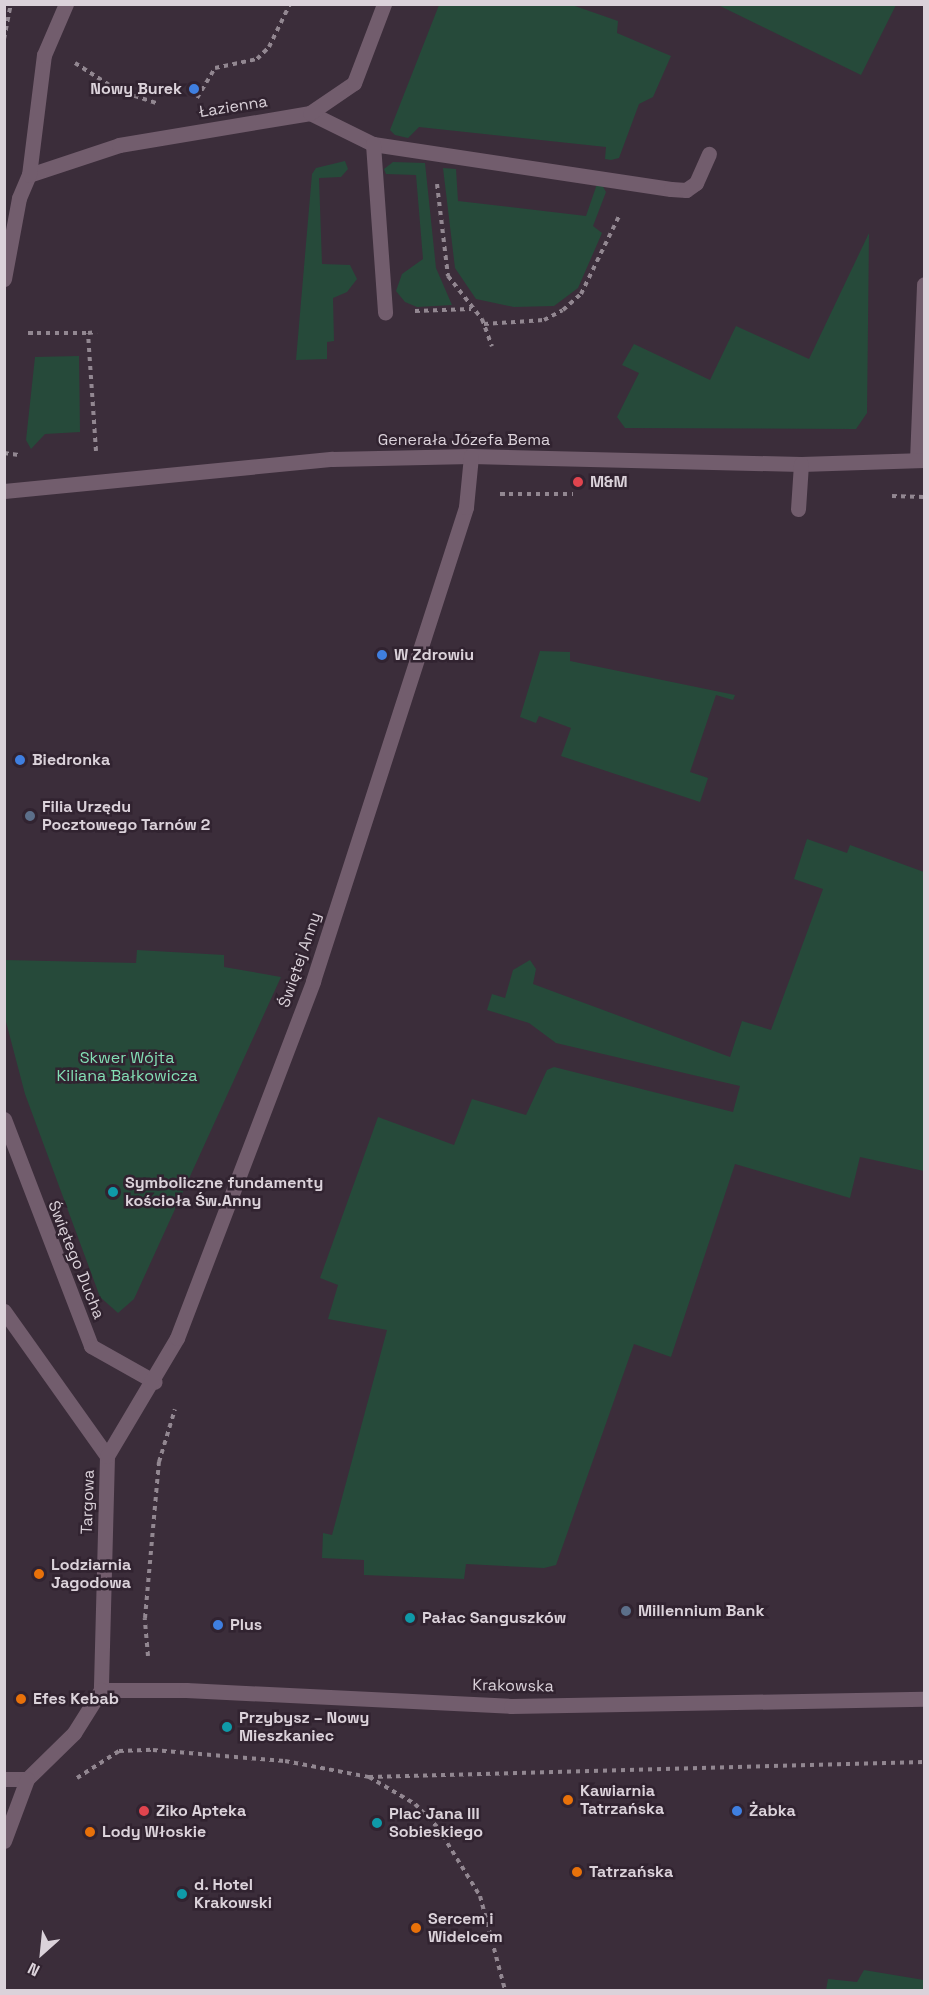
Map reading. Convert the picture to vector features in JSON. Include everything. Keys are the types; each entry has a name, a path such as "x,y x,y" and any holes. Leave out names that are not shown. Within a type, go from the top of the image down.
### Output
{"street":[{"path":"5,271 19,198 29,175 44,55 66,4"},
{"name":"Łazienna","path":"29,175 119,145 309,113 354,83 384,4"},
{"path":"309,113 373,144 686,190 696,183 709,154"},
{"path":"373,144 385,313"},
{"path":"921,460 924,284"},
{"name":"Generała Józefa Bema","path":"4,491 332,459 471,456 801,464 921,460"},
{"name":"Świętej Anny","path":"107,1456 155,1382 233,1196 313,981 466,507 471,456"},
{"path":"798,509 801,464"},
{"name":"Świętego Ducha","path":"4,1119 91,1346 155,1382"},
{"name":"Targowa","path":"4,1311 107,1456 101,1690"},
{"path":"4,1841 27,1779 74,1733 101,1690"},
{"name":"Krakowska","path":"101,1690 186,1690 511,1706 924,1699"},
{"path":"4,1779 27,1779"}],"path":[{"path":"4,39 11,4"},
{"path":"194,102 215,68 257,59 269,47 290,4"},
{"path":"44,55 67,57 117,90 163,105"},
{"path":"431,153 448,276 484,324 492,346"},
{"path":"484,324 544,320 581,294 634,183"},
{"path":"405,312 472,309"},
{"path":"28,333 97,332"},
{"path":"88,333 96,455"},
{"path":"4,453 20,455"},
{"path":"493,499 501,493 584,494"},
{"path":"879,496 924,497"},
{"path":"153,1658 144,1655 145,1618 159,1462 179,1397"},
{"path":"27,1779 67,1784 119,1751 153,1750 273,1760 369,1777 924,1762"},
{"path":"369,1777 416,1804 438,1828 480,1896 505,1990"}],"green space":[{"path":"439,5 572,5 618,21 617,33 671,56 653,97 639,104 619,158 605,159 606,147 419,127 408,138 395,135 390,130"},
{"path":"718,5 896,5 861,75"},
{"path":"345,161 348,169 341,177 319,178 322,264 350,265 357,279 347,292 333,298 334,341 327,342 327,359 296,360 312,174 316,168"},
{"path":"393,162 425,163 436,268 452,305 417,307 405,302 396,291 402,274 423,259 416,175 386,174 384,169"},
{"path":"443,168 456,169 458,201 586,216 597,184 602,185 606,192 593,226 602,233 578,288 554,306 514,307 476,299 455,268"},
{"path":"869,233 867,413 856,429 625,428 617,417 639,373 622,365 634,344 710,380 736,326 809,359"},
{"path":"79,356 80,432 45,434 31,449 26,440 35,357"},
{"path":"540,651 570,652 570,661 735,695 733,700 716,695 690,772 708,778 700,802 561,756 571,728 539,716 536,723 520,717"},
{"path":"807,839 847,853 850,845 924,872 924,1171 860,1157 850,1198 735,1164 671,1357 634,1344 556,1565 544,1568 466,1564 464,1579 364,1575 364,1560 322,1558 323,1533 332,1535 387,1330 328,1319 338,1285 320,1278 378,1117 454,1145 472,1099 526,1115 547,1070 554,1067 733,1112 740,1086 556,1043 529,1023 487,1010 492,994 505,998 513,970 530,960 536,969 533,984 730,1057 742,1021 771,1030 823,889 794,879"},
{"name":"Skwer Wójta Kiliana Bałkowicza","path":"137,950 224,955 224,967 281,977 134,1299 118,1313 100,1297 25,1094 5,1018 5,960 136,963"},
{"path":"864,1970 924,1980 924,1990 826,1990 828,1979 857,1982"}],"place":[{"name":"Nowy Burek","path":"194,89"},
{"name":"M&M","path":"578,482"},
{"name":"W Zdrowiu","path":"382,655"},
{"name":"Biedronka","path":"20,760"},
{"name":"Filia Urzędu Pocztowego Tarnów 2","path":"30,816"},
{"name":"Symboliczne fundamenty kościoła Św.Anny","path":"113,1192"},
{"name":"Lodziarnia Jagodowa","path":"39,1574"},
{"name":"Millennium Bank","path":"626,1611"},
{"name":"Pałac Sanguszków","path":"410,1618"},
{"name":"Plus","path":"218,1625"},
{"name":"Efes Kebab","path":"21,1699"},
{"name":"Przybysz – Nowy Mieszkaniec","path":"227,1727"},
{"name":"Kawiarnia Tatrzańska","path":"568,1800"},
{"name":"Ziko Apteka","path":"144,1811"},
{"name":"Żabka","path":"737,1811"},
{"name":"Plac Jana III Sobieskiego","path":"377,1823"},
{"name":"Lody Włoskie","path":"90,1832"},
{"name":"Tatrzańska","path":"577,1872"},
{"name":"d. Hotel Krakowski","path":"182,1894"},
{"name":"Sercem i Widelcem","path":"416,1928"}]}
